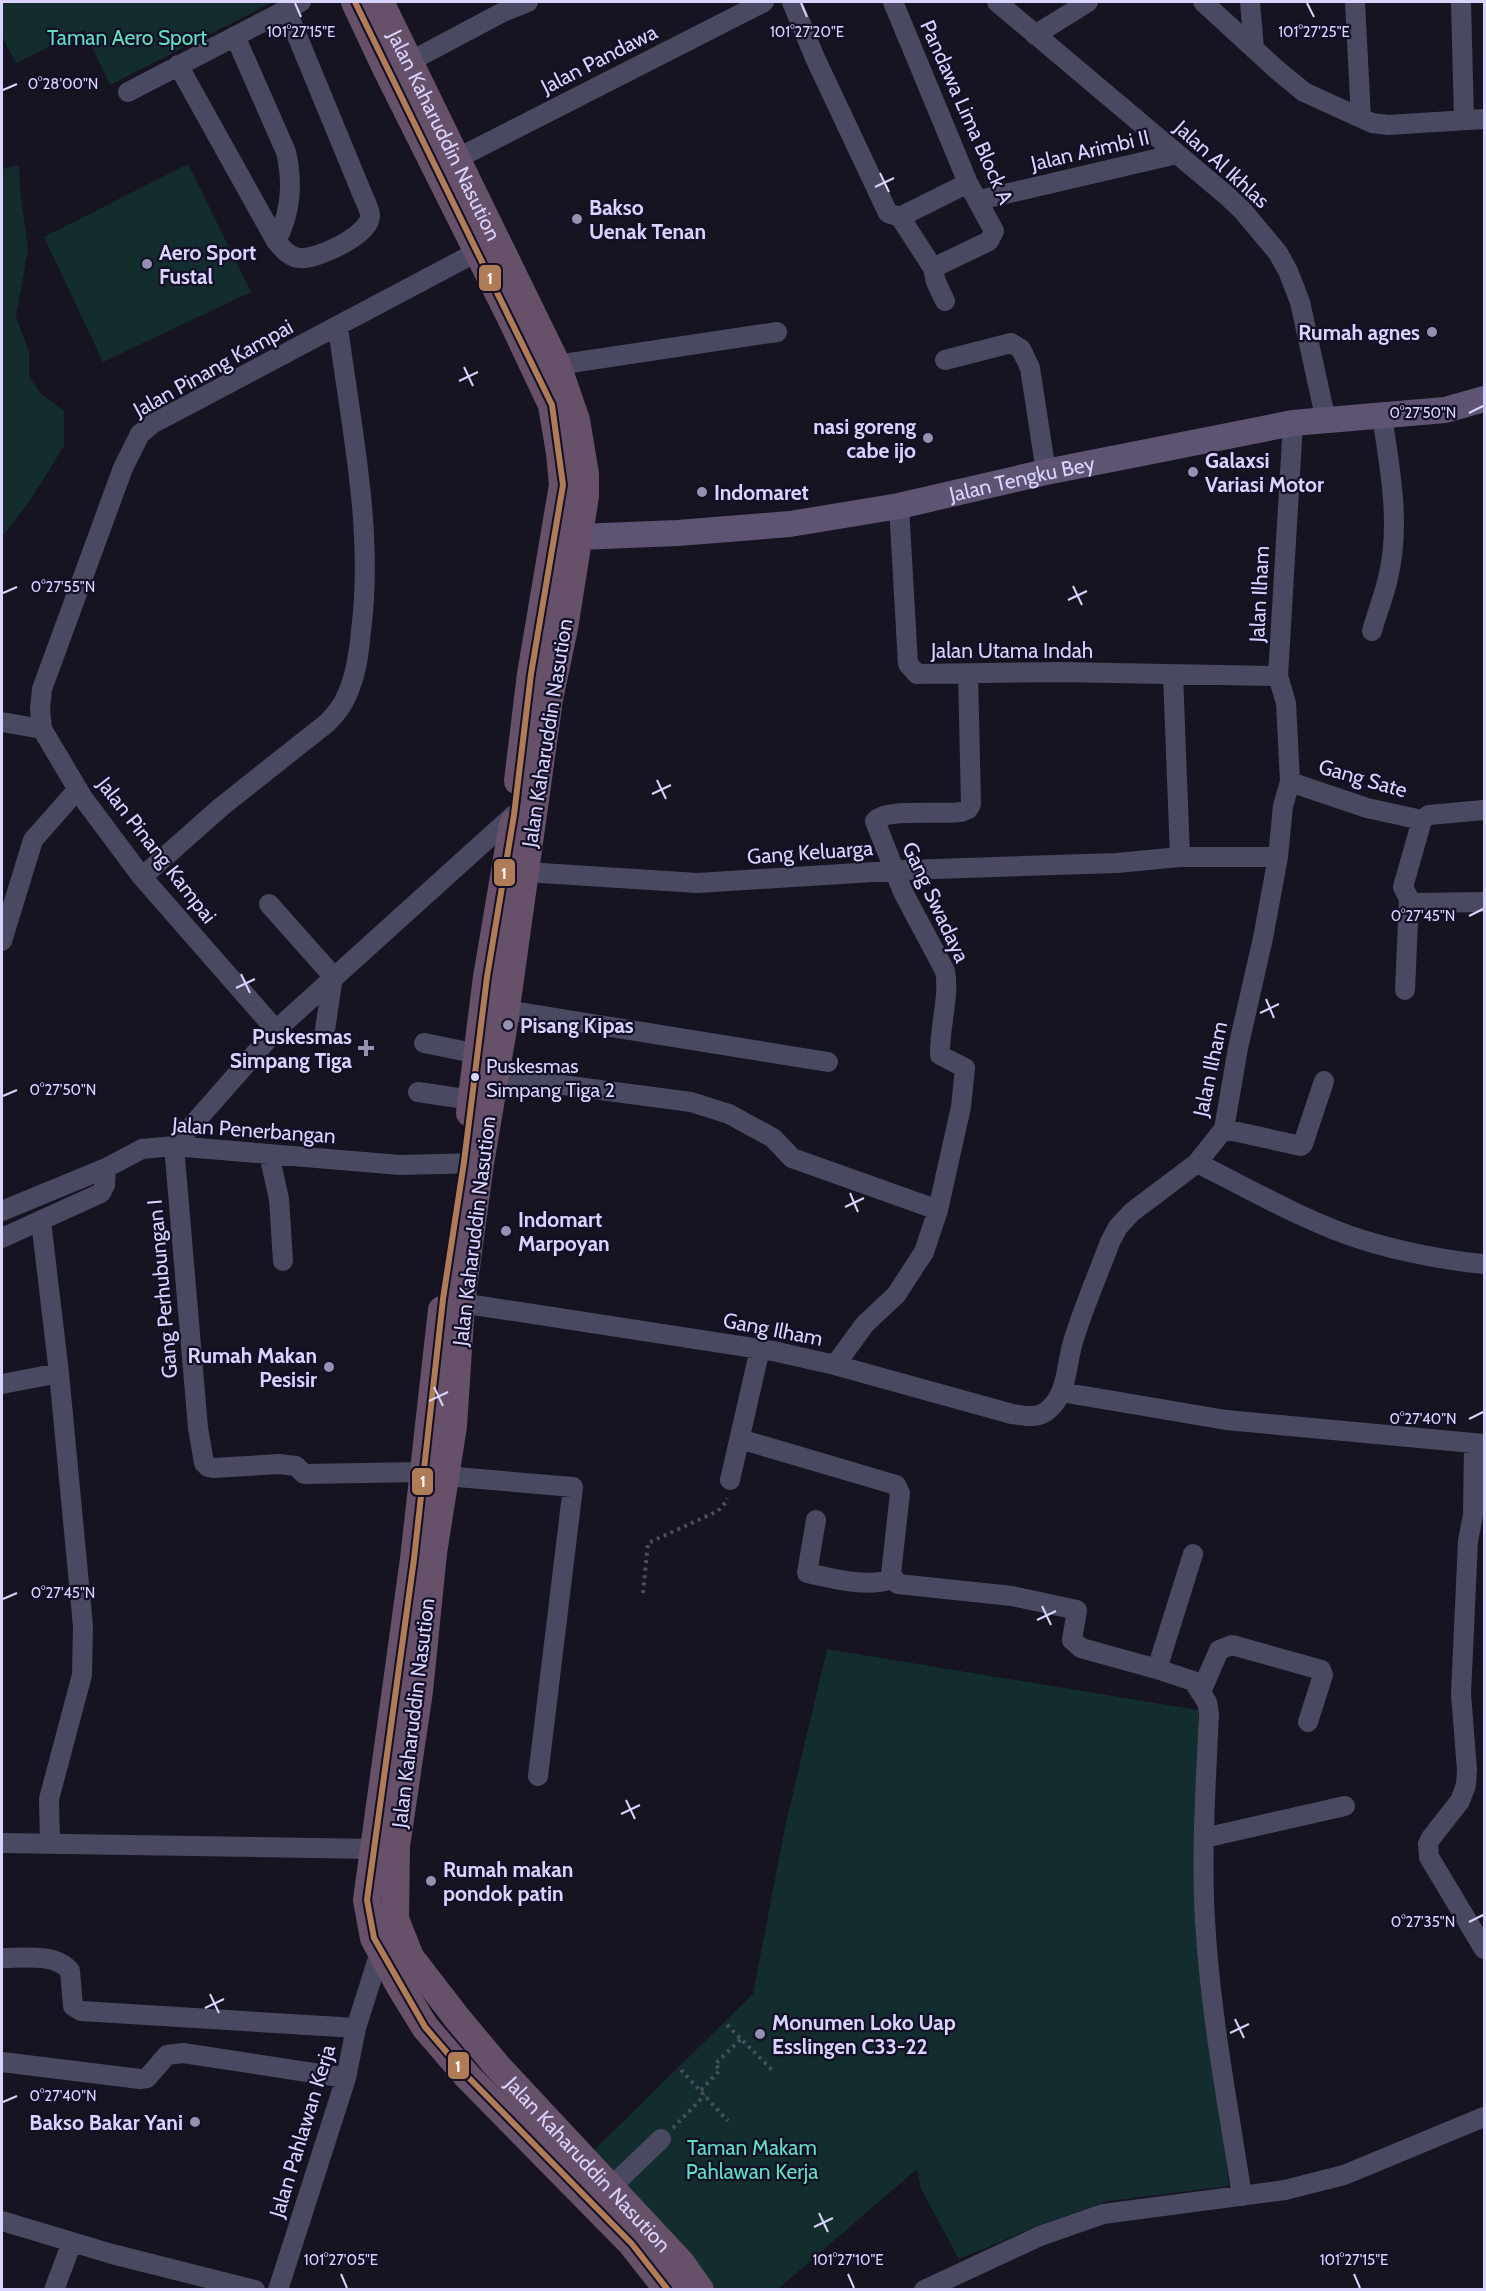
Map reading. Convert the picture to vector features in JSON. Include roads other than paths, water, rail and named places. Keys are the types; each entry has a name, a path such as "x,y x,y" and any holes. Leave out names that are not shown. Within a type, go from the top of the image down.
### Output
{"highway":[{"name":"Jalan Kaharuddin Nasution","path":"356,2 387,70 552,405 560,453 567,536 564,628 487,977 472,1100 472,1162 453,1426 434,1474 414,1559 373,1849 367,1900 369,1924 391,1945 410,1957 498,2067 681,2263 700,2289"},
{"name":"Jalan Kaharuddin Nasution","path":"380,2 557,365 576,420 585,474 585,496 567,536"},
{"name":"Jalan Kaharuddin Nasution","path":"523,816 525,872 506,1010 495,1076 472,1162 444,1299 434,1474 433,1553 419,1691 396,1846 395,1919 391,1945 425,2027 468,2077 632,2244 668,2289"}],"main road":[{"name":"Jalan Tengku Bey","path":"567,536 678,533 790,524 898,506 1046,472 1293,423 1445,410 1485,399"}],"street":[{"path":"409,62 503,12 528,2"},
{"name":"Jalan Pandawa","path":"456,159 764,2"},
{"path":"792,2 815,58 888,213 900,217 933,268 936,282 945,301"},
{"name":"Pandawa Lima Block A","path":"893,2 973,192 994,231 989,241 933,268"},
{"name":"Jalan Al Ikhlas","path":"997,2 1243,211 1278,253 1300,302 1326,421"},
{"path":"1035,35 1088,2"},
{"path":"1203,2 1304,92 1372,123 1388,125 1485,119"},
{"path":"1250,2 1254,49"},
{"path":"1355,2 1361,118"},
{"path":"1461,2 1464,120"},
{"path":"128,92 178,65 293,5 370,216 362,232 315,256 300,258 288,255 276,241 178,65"},
{"path":"235,36 286,152 290,171 291,191 283,229 276,241"},
{"name":"Jalan Arimbi II","path":"900,217 973,192 1177,154"},
{"name":"Jalan Pinang Kampai","path":"276,1030 142,877 78,789 42,729 40,709 42,689 123,468 140,434 152,424 477,252"},
{"path":"142,877 221,807 327,723 339,710 347,696 358,662 364,606 365,554 363,510 338,327"},
{"path":"557,365 777,332"},
{"path":"945,360 1011,343 1021,349 1030,368 1046,472"},
{"path":"1372,631 1389,576 1395,524 1390,467 1382,416"},
{"name":"Jalan Ilham","path":"1061,1392 1073,1343 1110,1242 1118,1227 1158,1191 1197,1163 1224,1129 1278,857 1283,806 1290,782 1286,702 1278,676 1293,423"},
{"name":"Jalan Utama Indah","path":"898,506 908,664 917,674 1059,672 1278,676"},
{"name":"Gang Swadaya","path":"835,1365 865,1324 896,1295 924,1252 938,1210 960,1107 965,1068 940,1055 939,1036 947,983 945,971 894,871 875,825 876,818 889,814 961,812 968,809 973,800 968,674"},
{"path":"1173,675 1180,857"},
{"path":"2,722 42,729"},
{"name":"Gang Sate","path":"1290,782 1366,808 1422,820"},
{"path":"2,941 33,840 78,789"},
{"path":"1406,990 1408,899 1403,887 1422,820 1430,815 1485,810"},
{"path":"174,1146 276,1030 333,976 523,816"},
{"name":"Gang Keluarga","path":"525,872 698,883 894,871 1117,863 1180,857 1278,857"},
{"path":"1408,899 1414,903 1485,902"},
{"path":"269,904 333,976 326,1030"},
{"path":"506,1010 828,1062"},
{"path":"424,1043 478,1054"},
{"path":"495,1076 691,1102 729,1114 773,1138 792,1158 938,1210"},
{"path":"1224,1129 1301,1146 1324,1081"},
{"path":"418,1092 472,1100"},
{"name":"Jalan Penerbangan","path":"2,1211 106,1168 142,1149 174,1146 400,1165 472,1162"},
{"name":"Gang Perhubungan I","path":"174,1146 198,1428 204,1463 208,1467 279,1464 296,1466 304,1474 434,1474"},
{"path":"270,1154 279,1199 283,1262"},
{"path":"1197,1163 1322,1224 1364,1240 1413,1252 1485,1264"},
{"path":"2,1238 101,1193 105,1185 106,1168"},
{"path":"41,1221 59,1373 83,1626 82,1675 49,1799 50,1844"},
{"name":"Gang Ilham","path":"461,1303 760,1349 835,1365 1012,1414 1042,1415 1050,1409 1061,1392"},
{"path":"730,1480 760,1349"},
{"path":"2,1384 59,1373"},
{"path":"1061,1392 1226,1420 1479,1444 1473,1515 1468,1541 1461,1694 1467,1770 1466,1785 1460,1801 1431,1838 1427,1850 1429,1857 1485,1948"},
{"path":"740,1439 896,1485 900,1493 891,1574 898,1584 1012,1596 1077,1610 1072,1640 1081,1648 1192,1681 1201,1692 1207,1702 1209,1714 1204,1838 1205,1920 1215,2013 1242,2196"},
{"path":"434,1474 573,1487 538,1776"},
{"path":"816,1520 807,1573 854,1584 880,1584 893,1579"},
{"path":"1156,1669 1193,1554"},
{"path":"1201,1692 1219,1650 1232,1645 1321,1670 1323,1675 1308,1722"},
{"path":"1204,1838 1345,1806"},
{"path":"2,1843 373,1849"},
{"name":"Jalan Pahlawan Kerja","path":"279,2289 346,2079 356,2028 391,1945"},
{"path":"2,1958 32,1958 55,1961 63,1965 70,1971 73,2006 81,2011 356,2028"},
{"path":"2,2062 140,2079 149,2076 167,2055 183,2053 346,2079"},
{"path":"924,2289 1040,2236 1103,2214 1285,2190 1344,2175 1485,2117"},
{"path":"610,2188 662,2139"},
{"path":"2,2221 72,2242 255,2289"},
{"path":"54,2289 72,2242"}],"place":[{"name":"Bakso Uenak Tenan","path":"577,219"},
{"name":"Aero Sport Fustal","path":"147,264"},
{"name":"Rumah agnes","path":"1432,332"},
{"name":"nasi goreng cabe ijo","path":"928,438"},
{"name":"Galaxsi Variasi Motor","path":"1193,472"},
{"name":"Indomaret","path":"702,492"},
{"name":"Pisang Kipas","path":"508,1025"},
{"name":"Puskesmas Simpang Tiga","path":"366,1048"},
{"name":"Puskesmas Simpang Tiga 2","path":"475,1077"},
{"name":"Indomart Marpoyan","path":"506,1231"},
{"name":"Rumah Makan Pesisir","path":"329,1367"},
{"name":"Rumah makan pondok patin","path":"431,1881"},
{"name":"Monumen Loko Uap Esslingen C33-22","path":"760,2034"},
{"name":"Bakso Bakar Yani","path":"195,2122"}],"park label":[{"name":"Taman Aero Sport","path":"127,37"},
{"name":"Taman Makam Pahlawan Kerja","path":"752,2159"}]}
